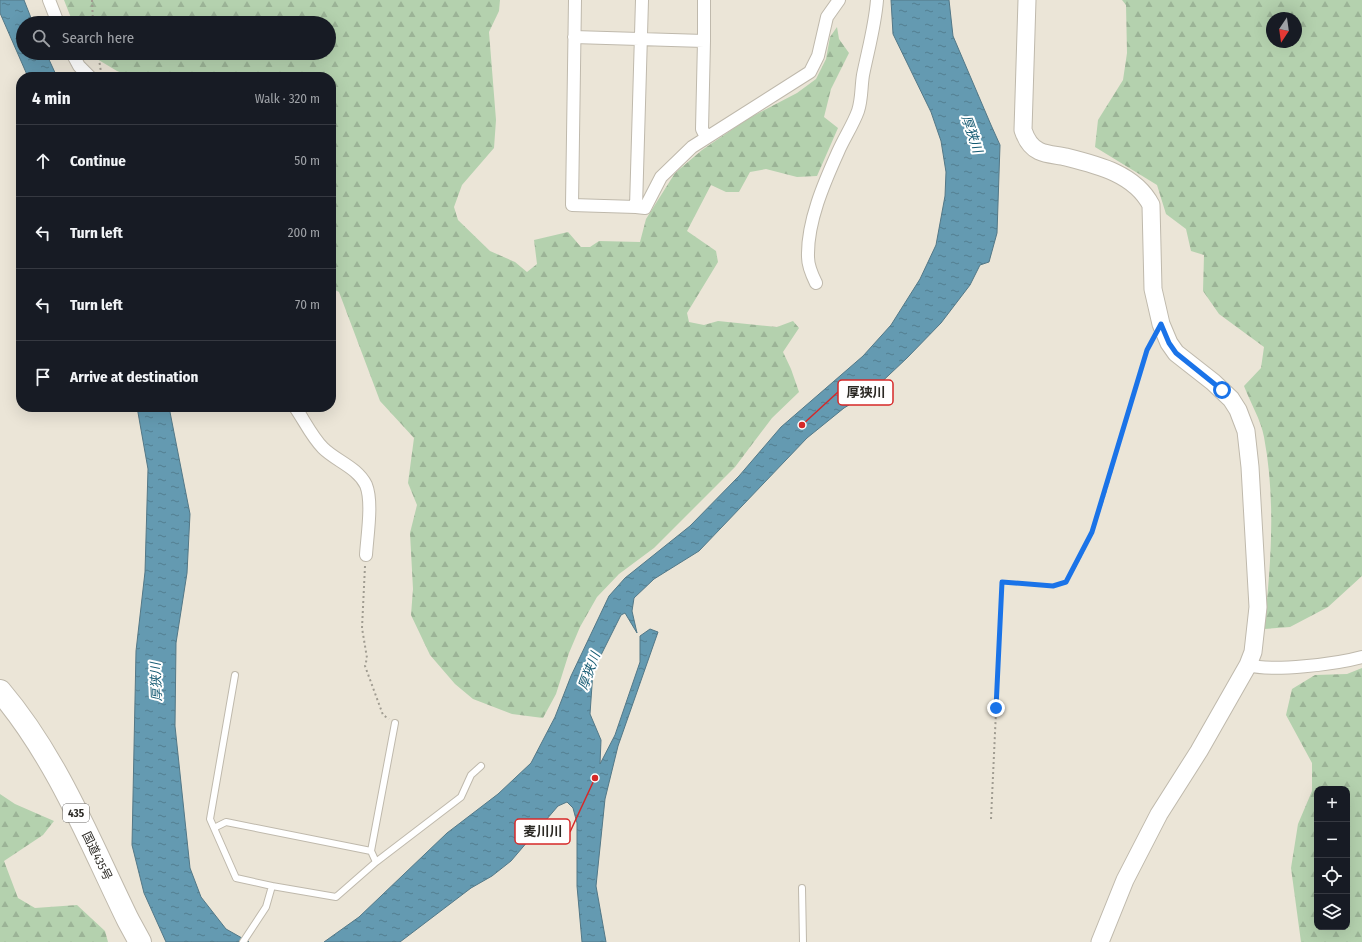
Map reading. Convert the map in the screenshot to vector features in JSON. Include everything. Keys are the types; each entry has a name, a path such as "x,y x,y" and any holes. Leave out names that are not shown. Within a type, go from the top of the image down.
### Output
{"highway":[{"name":"国道435号","path":"0,691 13,706 39,744 61,782 140,942"}],"street":[{"path":"49,0 55,16"},
{"path":"575,0 572,205 645,208 661,177 692,147 799,81 810,72 818,56 827,17 839,0"},
{"path":"636,207 642,0"},
{"path":"704,0 702,129 706,137"},
{"path":"816,283 808,258 809,241 826,181 838,152 858,113 861,101 863,74 872,38 877,0"},
{"path":"1027,0 1023,130 1027,142 1039,151 1095,164 1117,174 1146,195 1151,206 1153,289 1161,324 1169,343 1176,353 1213,382 1231,399 1238,410 1246,431 1250,467 1258,607 1253,652 1248,665 1199,751 1159,814 1125,880 1100,942"},
{"path":"574,37 704,41"},
{"path":"76,60 85,72"},
{"path":"298,412 321,446 332,456 358,473 366,486 369,497 366,555"},
{"path":"1248,665 1272,668 1349,660 1362,657"}],"lane":[{"path":"235,675 210,819 236,878 336,897 376,862 460,797 471,775 481,766"},
{"path":"376,862 370,852 395,723"},
{"path":"214,828 226,822 370,852"},
{"path":"243,942 266,907 272,886"},
{"path":"802,888 803,942"}],"path":[{"path":"92,0 93,16"},
{"path":"99,60 100,72"},
{"path":"991,819 1002,582 1053,586 1066,582 1072,574 1092,532 1147,350 1161,324"},
{"path":"366,555 362,628 367,658 365,666 383,715 395,723"}],"green space":[{"path":"64,0 500,0 499,11 489,32 496,120 494,148 462,185 454,207 458,220 490,251 515,262 527,272 537,264 534,240 568,232 581,247 590,247 599,241 640,242 646,219 675,173 702,150 749,118 797,93 816,79 826,59 830,37 837,27 839,39 849,53 831,89 824,117 838,128 817,176 797,177 766,169 750,172 739,192 726,192 711,185 687,231 716,251 718,262 687,313 689,322 704,325 718,321 777,327 793,321 799,328 783,352 799,392 772,418 735,467 654,548 619,574 597,597 580,627 569,653 556,694 543,718 512,714 473,699 455,684 430,655 411,615 413,589 410,533 417,505 408,483 414,438 380,401 339,292 336,290 336,72 119,72 99,60 336,60 336,16 70,16"},
{"path":"1122,0 1362,0 1362,576 1328,607 1290,627 1264,629 1269,581 1271,533 1270,485 1263,431 1244,386 1261,368 1264,347 1219,314 1203,291 1204,255 1191,251 1186,229 1166,214 1157,185 1095,147 1098,120 1123,80 1127,53 1126,5"},
{"path":"1362,668 1362,942 1301,942 1291,868 1298,824 1312,791 1312,763 1286,715 1292,689 1315,675 1347,674"},
{"path":"0,794 15,804 54,821 43,835 4,861 18,898 35,908 77,905 105,931 108,942 0,942"}],"water":[{"path":"0,0 24,0 30,16 16,16 16,50 0,13"},
{"path":"891,0 949,0 953,36 1000,145 997,233 989,262 980,265 970,285 941,323 907,358 872,391 844,408 807,438 699,551 654,579 634,598 632,611 637,633 625,613 621,615 593,671 590,714 601,740 600,764 615,735 640,662 640,636 650,629 658,632 618,746 605,799 596,886 606,942 582,942 577,886 577,823 573,808 567,802 558,806 511,861 492,876 471,888 400,942 324,942 359,917 447,833 498,794 531,763 555,717 571,676 609,596 625,578 690,526 739,476 781,427 863,356 891,325 920,279 936,245 945,196 946,172 941,141 931,112 893,34"},
{"path":"21,60 49,60 55,72 26,72"},
{"path":"138,412 170,412 190,514 187,573 176,643 175,726 190,868 201,897 226,929 249,942 166,942 144,893 132,845 136,651 145,572 148,469"}],"place":[{"name":"厚狭川","path":"802,425"},
{"name":"麦川川","path":"595,778"}],"route":[{"path":"996,708 1002,582 1053,586 1061,585 1066,582 1072,574 1092,532 1147,350 1161,324 1169,343 1176,353 1222,390"}]}
